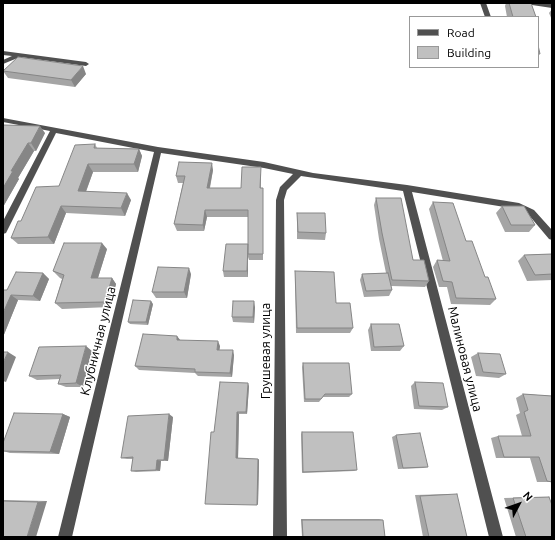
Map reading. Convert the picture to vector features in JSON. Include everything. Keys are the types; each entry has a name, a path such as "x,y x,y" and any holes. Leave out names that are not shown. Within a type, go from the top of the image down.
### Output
{"street":[{"path":"483,3 488,16"},
{"path":"532,3 552,6"},
{"path":"3,53 86,64"},
{"path":"3,62 20,55"},
{"path":"3,120 158,150 264,165 299,173 407,188 523,207 531,212 552,236"},
{"path":"3,230 54,130"},
{"name":"Клубничная улица","path":"65,537 158,150"},
{"name":"Грушевая улица","path":"280,537 280,200 283,189 299,173"},
{"name":"Малиновая улица","path":"407,188 496,537"}],"building":[{"path":"509,3 531,3 536,16 513,16"},
{"path":"18,57 83,66 71,80 3,71"},
{"path":"3,125 40,126 31,143 28,143 11,171 13,171 3,188"},
{"path":"95,144 94,148 139,149 134,164 88,164 78,191 127,193 121,208 61,206 48,237 11,238 18,221 21,221 36,187 59,186 75,145"},
{"path":"179,162 212,163 207,188 241,188 242,167 261,167 260,188 263,188 263,254 248,254 248,210 205,210 203,225 174,224 185,176 176,176"},
{"path":"376,198 401,198 413,260 424,260 429,281 392,280"},
{"path":"433,202 453,203 466,241 472,241 485,277 488,277 496,299 456,298 452,282 443,281 437,260 450,261"},
{"path":"502,206 524,206 535,225 511,225"},
{"path":"297,213 325,213 326,233 298,232"},
{"path":"64,243 102,243 91,278 112,278 105,302 55,303 64,275 53,271"},
{"path":"226,244 248,244 247,271 223,271"},
{"path":"552,254 552,274 535,275 524,255"},
{"path":"158,267 189,268 184,292 152,292"},
{"path":"295,271 334,272 336,303 350,303 353,328 297,328"},
{"path":"16,272 43,273 33,296 11,295 3,313 3,290 7,290"},
{"path":"388,273 392,290 366,291 362,274"},
{"path":"133,300 151,301 146,322 128,322"},
{"path":"233,301 254,301 253,317 232,317"},
{"path":"371,324 399,324 404,346 374,347"},
{"path":"143,334 177,336 177,340 218,341 217,350 233,350 230,373 195,372 195,369 135,366"},
{"path":"86,346 76,383 58,384 61,375 29,376 39,347"},
{"path":"3,352 8,352 3,363"},
{"path":"478,353 500,354 506,374 483,372"},
{"path":"303,363 349,363 352,394 325,394 321,399 305,399"},
{"path":"220,382 248,383 246,412 237,412 236,458 258,459 257,505 205,504 211,432 214,432"},
{"path":"415,382 443,383 448,407 419,406"},
{"path":"523,394 552,396 552,482 547,481 539,457 504,457 498,436 531,436 524,412 528,410"},
{"path":"14,413 63,414 50,452 3,451 3,443"},
{"path":"169,414 164,460 157,460 156,470 131,471 133,457 121,458 128,416"},
{"path":"302,432 353,432 357,470 303,472"},
{"path":"420,433 428,467 403,468 396,435"},
{"path":"457,494 467,537 429,537 420,496"},
{"path":"549,497 552,505 552,537 526,537 513,498"},
{"path":"3,501 38,502 27,537 3,537"},
{"path":"302,520 383,520 385,537 303,537"}]}
